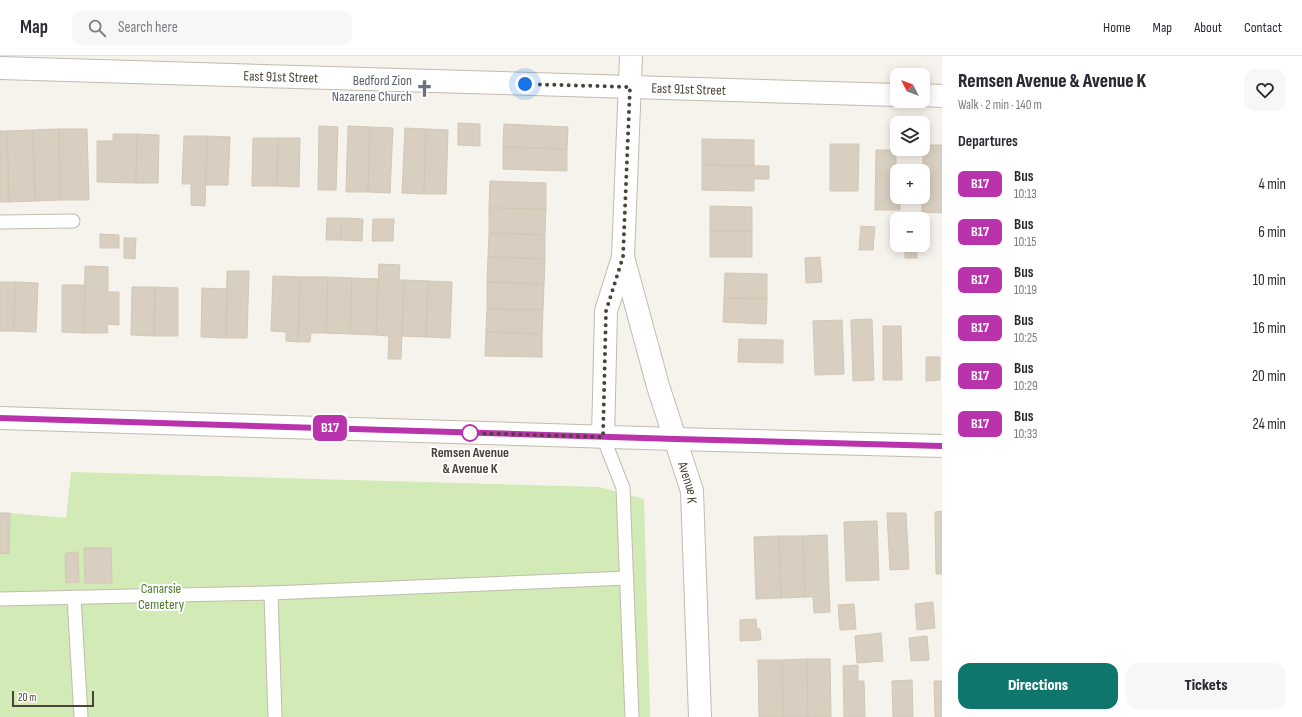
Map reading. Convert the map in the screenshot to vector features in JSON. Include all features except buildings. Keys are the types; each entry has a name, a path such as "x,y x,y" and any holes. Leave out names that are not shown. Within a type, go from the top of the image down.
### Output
{"street":[{"name":"Avenue K","path":"603,437 606,311 623,257 631,56"},
{"name":"East 91st Street","path":"0,68 98,63 630,87 890,95"},
{"path":"930,95 942,96"},
{"name":"Avenue K","path":"623,257 658,386 692,491 700,717"},
{"path":"0,418 942,446"}],"lane":[{"path":"0,222 73,221"},
{"path":"603,437 623,488 632,717"},
{"path":"0,599 271,593 627,578"},
{"path":"271,593 275,717"},
{"path":"74,597 81,717"}],"green space":[{"name":"Canarsie Cemetery","path":"71,472 599,487 644,499 650,717 0,717 0,553 9,553 10,513 66,518"}],"bus line":[{"name":"B17","path":"0,418 942,446"}],"place":[{"name":"Bedford Zion Nazarene Church","path":"425,88"},
{"name":"Remsen Avenue & Avenue K","path":"470,433"}],"route":[{"path":"470,433 603,437 606,311 623,257 630,87 525,84"}]}
